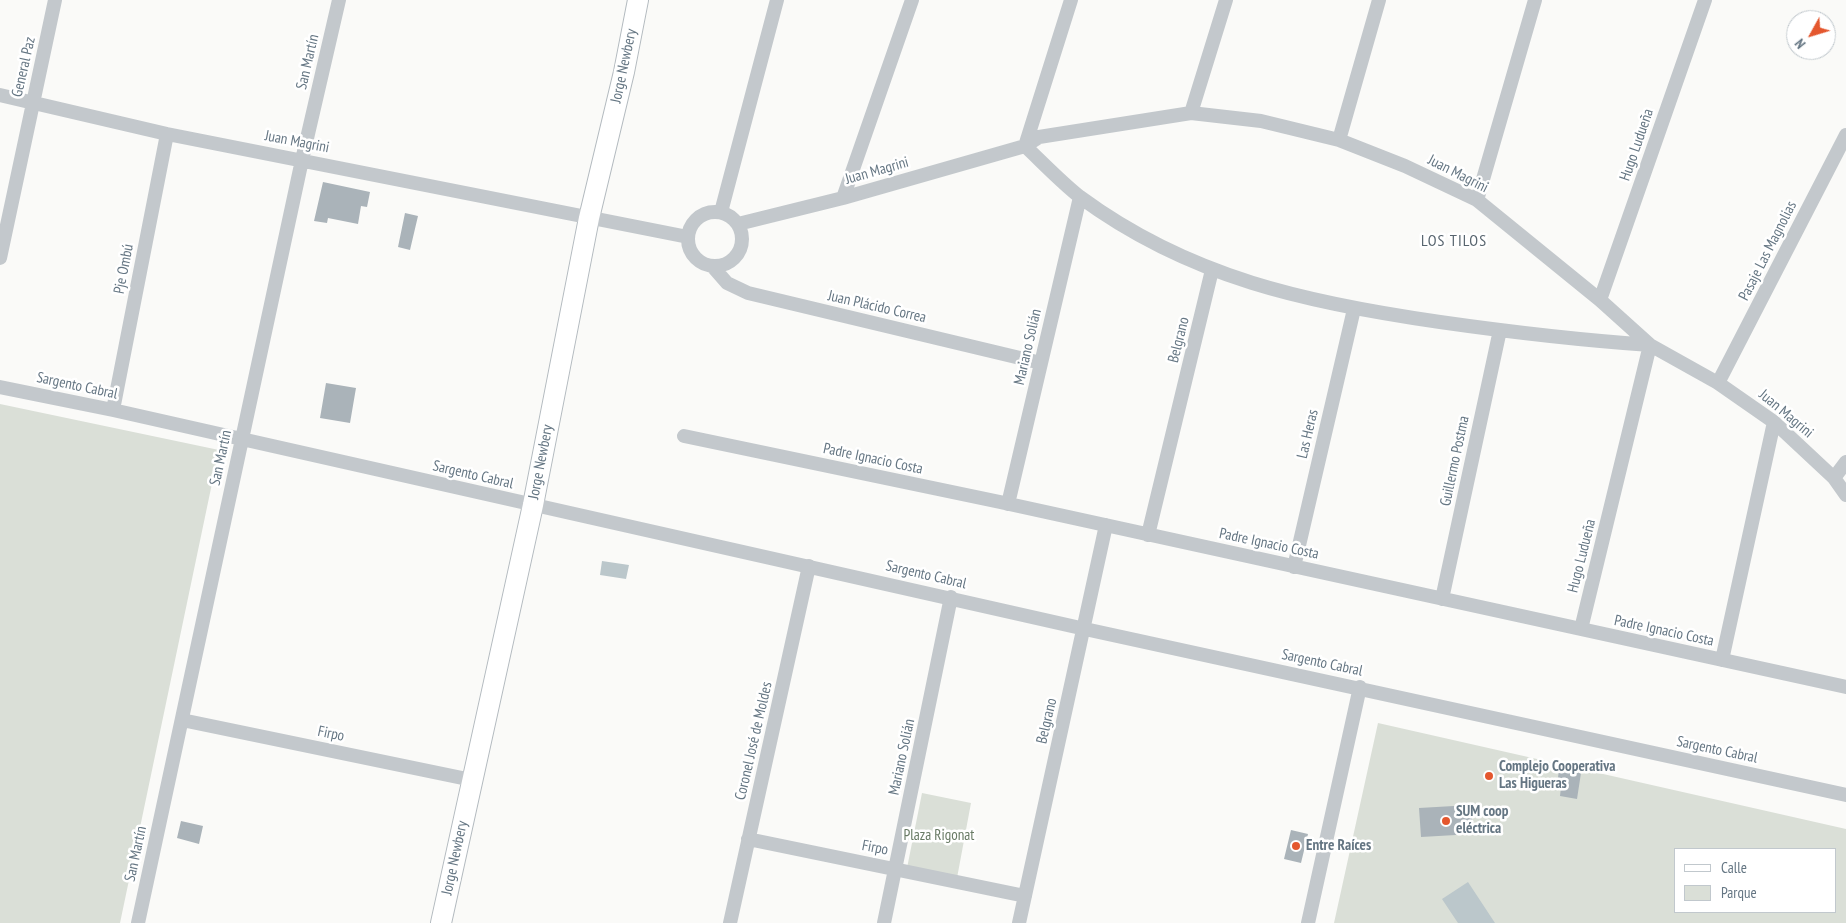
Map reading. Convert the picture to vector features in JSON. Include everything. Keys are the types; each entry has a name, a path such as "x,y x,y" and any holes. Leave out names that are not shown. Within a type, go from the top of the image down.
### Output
{"main road":[{"name":"Jorge Newbery","path":"441,923 533,505 589,218 624,72 638,0"}],"street":[{"name":"General Paz","path":"0,258 55,0"},
{"name":"San Martín","path":"138,923 302,160 339,0"},
{"path":"721,212 777,0"},
{"path":"843,198 912,0"},
{"path":"1071,0 1025,146 1080,196 1157,244 1212,270 1286,294 1354,309 1559,338 1650,345"},
{"path":"1191,113 1226,0"},
{"path":"1339,140 1379,0"},
{"path":"1477,200 1535,0"},
{"name":"Hugo Ludueña","path":"1600,300 1705,0"},
{"name":"Juan Magrini","path":"0,96 167,134 688,237"},
{"name":"Juan Magrini","path":"738,224 843,198 1025,146 1039,137 1191,113 1261,121 1339,140 1405,166 1477,200 1600,300 1650,345 1718,383 1774,422 1834,478 1846,495"},
{"name":"Pje Ombú","path":"113,410 167,134"},
{"name":"Pasaje Las Magnolias","path":"1718,383 1846,135"},
{"name":"Mariano Solián","path":"1008,504 1080,196"},
{"path":"721,212 728,214 738,224 742,242 740,251 727,263 713,267 707,266 693,255 688,237 695,220 702,214 721,212"},
{"name":"Juan Plácido Correa","path":"713,267 727,283 748,293 1041,363"},
{"name":"Belgrano","path":"1148,535 1212,270"},
{"name":"Las Heras","path":"1294,566 1354,309"},
{"name":"Guillermo Postma","path":"1442,599 1500,330"},
{"name":"Hugo Ludueña","path":"1581,629 1650,345"},
{"name":"Sargento Cabral","path":"0,387 113,410 951,597 1084,629 1846,795"},
{"path":"1722,660 1774,422"},
{"name":"Padre Ignacio Costa","path":"684,436 1008,504 1846,687"},
{"path":"1834,478 1846,462"},
{"name":"Belgrano","path":"1019,923 1106,526"},
{"name":"Coronel José de Moldes","path":"730,923 809,566"},
{"name":"Mariano Solián","path":"884,923 951,597"},
{"path":"1308,923 1360,688"},
{"name":"Firpo","path":"182,720 472,780"},
{"name":"Firpo","path":"748,839 1025,896"}],"green space":[{"path":"0,404 219,450 120,923 0,923"},
{"name":"Complejo Cooperativa Las Higueras","path":"1378,723 1846,829 1846,923 1334,923"},
{"name":"Plaza Rigonat","path":"922,793 971,803 957,878 907,868"}],"shaded area":[{"path":"602,561 629,565 626,579 600,575"},
{"path":"1468,882 1495,923 1458,923 1442,899"}],"building":[{"path":"323,182 370,192 367,207 361,206 358,224 328,218 327,223 314,221"},
{"path":"405,213 418,216 410,250 398,247"},
{"path":"326,383 356,388 350,423 320,418"},
{"path":"1559,770 1581,773 1577,799 1560,796 1561,787 1557,785"},
{"name":"SUM coop eléctrica","path":"1471,805 1473,834 1421,837 1419,808"},
{"path":"181,821 203,826 199,844 177,838"},
{"name":"Entre Raíces","path":"1291,830 1308,834 1301,863 1284,859"}],"place":[{"name":"Complejo Cooperativa Las Higueras","path":"1489,776"},
{"name":"SUM coop eléctrica","path":"1446,821"},
{"name":"Entre Raíces","path":"1296,846"}],"district":[{"name":"LOS TILOS","path":"1454,241"}]}
